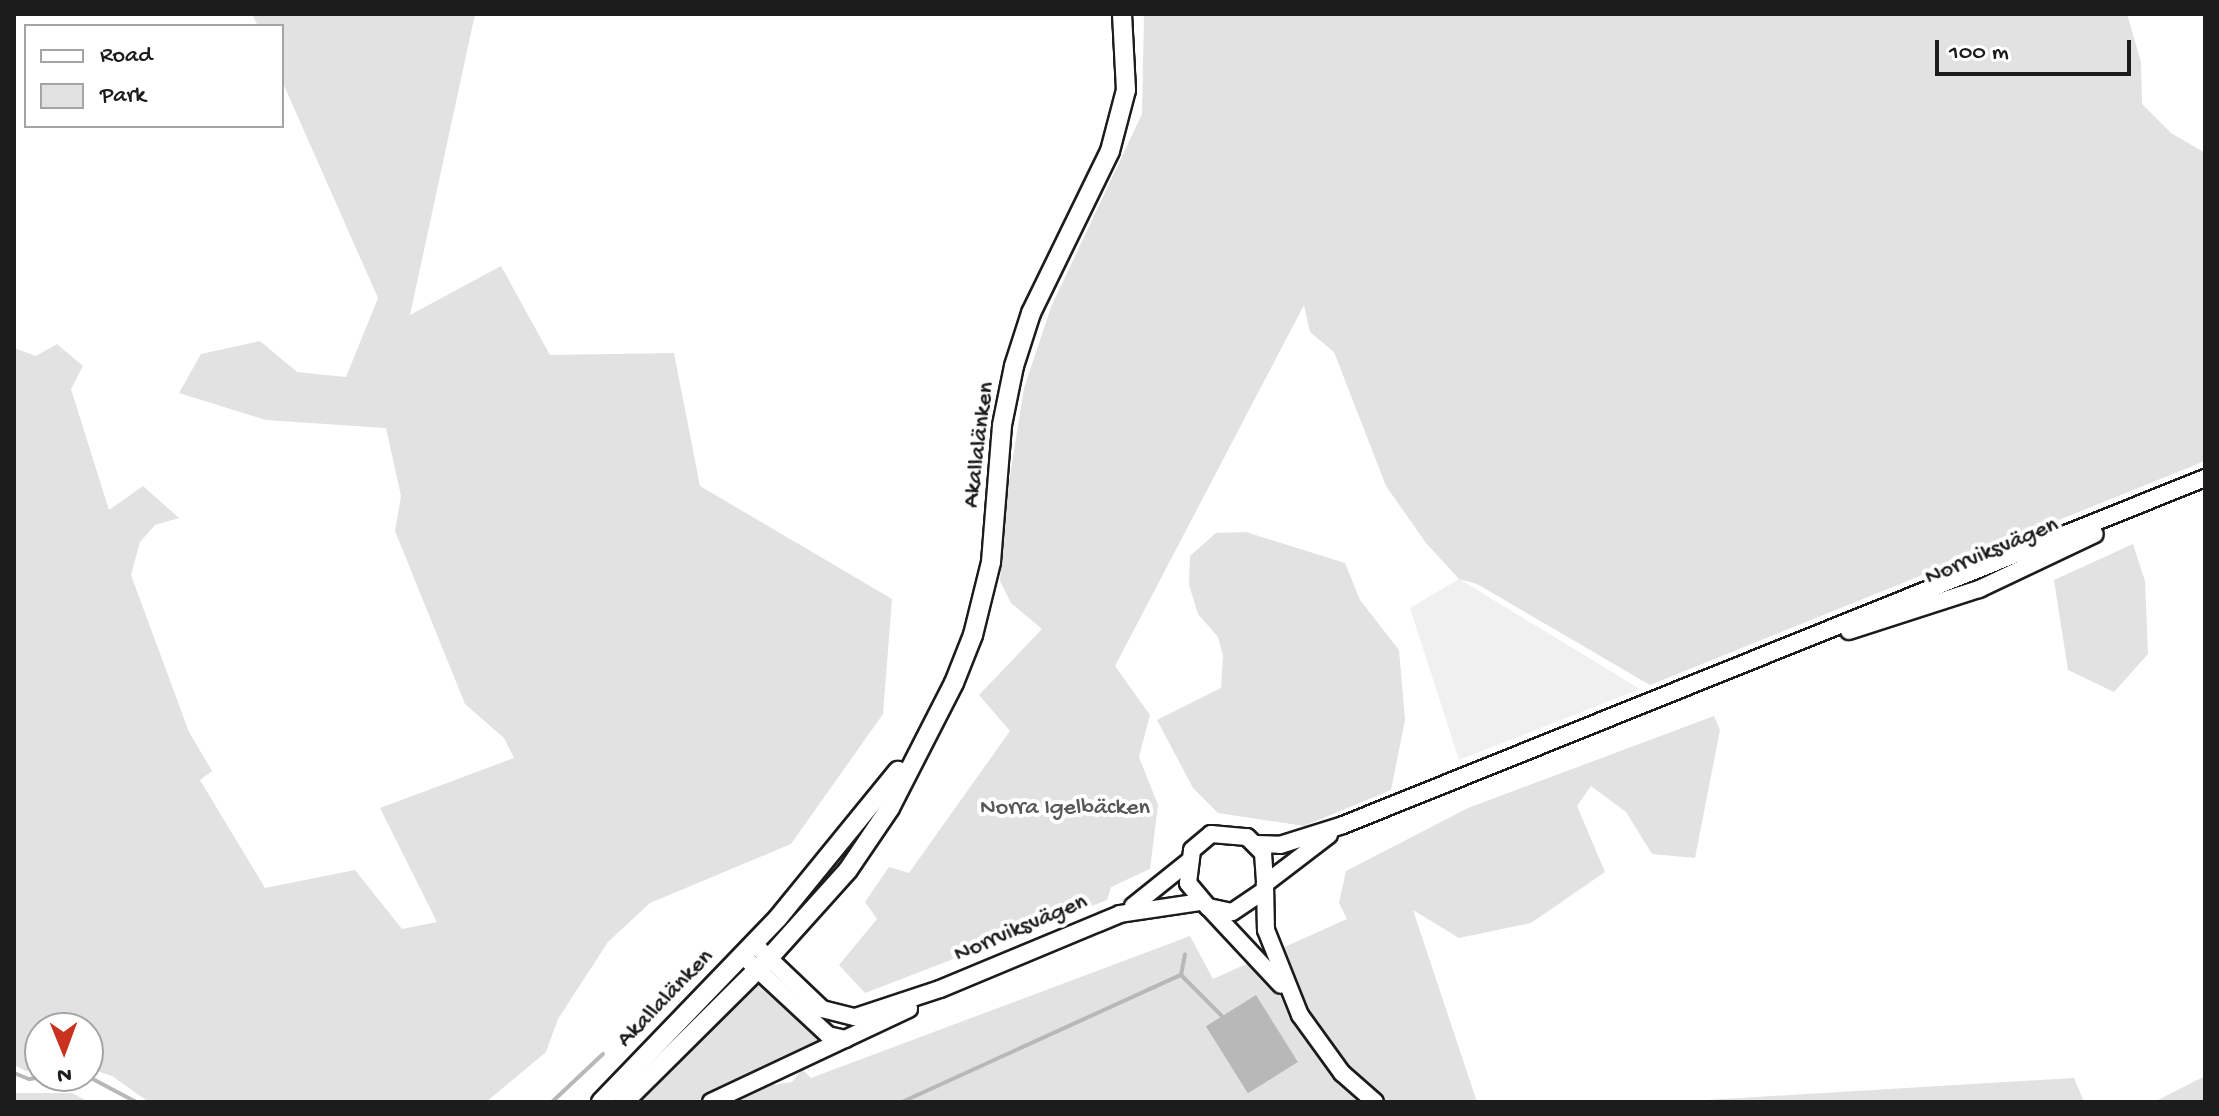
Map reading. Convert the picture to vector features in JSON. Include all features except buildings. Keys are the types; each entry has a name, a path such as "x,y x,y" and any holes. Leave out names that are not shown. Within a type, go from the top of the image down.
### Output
{"main road":[{"name":"Akallalänken","path":"624,1102 763,964 868,842 965,658 986,584 1002,425 1026,326 1110,151 1126,90 1122,14"},
{"name":"Akallalänken","path":"601,1102 829,861 918,746"}],"street":[{"name":"Norrviksvägen","path":"1257,844 1280,845 1343,825 2204,479"},
{"name":"Norrviksvägen","path":"1745,664 1979,589 2204,479"},
{"name":"Norrviksvägen","path":"1264,888 1343,825"},
{"path":"1286,990 1266,930 1264,888 1267,863 1257,844 1236,832 1211,834 1188,862 1188,883 1286,990 1323,1051 1375,1102"},
{"name":"Norrviksvägen","path":"711,1102 847,1039 940,989 1120,914 1188,862"},
{"path":"1204,904 1232,912 1264,888"},
{"name":"Norrviksvägen","path":"1120,914 1204,904"},
{"name":"Norrviksvägen","path":"748,949 828,1035 847,1039"},
{"name":"Norrviksvägen","path":"763,964 822,1009 842,1017 940,989"}],"shaded area":[{"path":"1459,579 1640,689 1459,760 1410,608"},
{"path":"1256,995 1298,1062 1248,1093 1206,1026"}],"green space":[{"path":"252,14 475,14 410,315 501,266 550,355 674,353 700,486 892,599 883,714 791,844 650,903 608,942 558,1019 546,1052 486,1102 149,1102 104,1073 104,1012 24,1012 24,1070 14,1065 14,348 36,356 57,344 83,366 71,389 109,510 143,486 179,518 155,525 140,542 131,575 189,732 212,771 200,780 265,888 355,870 402,929 437,922 380,808 514,758 504,738 465,704 395,531 401,496 386,428 266,420 179,393 201,354 260,341 297,372 346,377 378,298 284,86 284,24 257,24"},
{"name":"Norra Igelbäcken","path":"1144,14 2127,14 2141,62 2142,104 2171,133 2205,153 2205,461 1650,685 1477,584 1459,579 1426,543 1386,486 1334,352 1310,332 1304,305 1115,666 1150,715 1139,757 1158,805 1150,869 1111,887 1107,900 865,993 839,965 877,919 865,902 889,867 909,873 1010,731 979,695 1042,629 1011,603 1000,581 1005,507 1024,388 1051,307 1142,114"},
{"path":"1246,532 1345,563 1360,600 1399,650 1405,720 1391,790 1304,826 1218,813 1193,788 1157,720 1221,688 1223,656 1218,637 1198,614 1189,585 1190,556 1216,533"},
{"path":"2133,544 2145,581 2148,654 2114,692 2068,670 2054,580"},
{"path":"1714,716 1720,730 1695,858 1652,854 1626,812 1591,786 1577,806 1605,872 1531,923 1459,938 1413,910 1477,1102 733,1102 761,1087 792,1082 802,1069 811,1078 1190,936 1213,979 1347,919 1339,903 1346,871 1468,808"},
{"path":"758,984 823,1041 699,1102 634,1102"},
{"path":"2205,1076 2205,1102 2154,1102"},
{"path":"2073,1078 2084,1102 1672,1102"},
{"path":"14,1093 72,1093 89,1102 14,1102"}],"waterway":[{"path":"1181,975 1185,954"},
{"path":"902,1102 1181,975 1221,1015"},
{"path":"552,1102 603,1054"},
{"path":"14,1073 24,1077"},
{"path":"104,1085 136,1102"}]}
